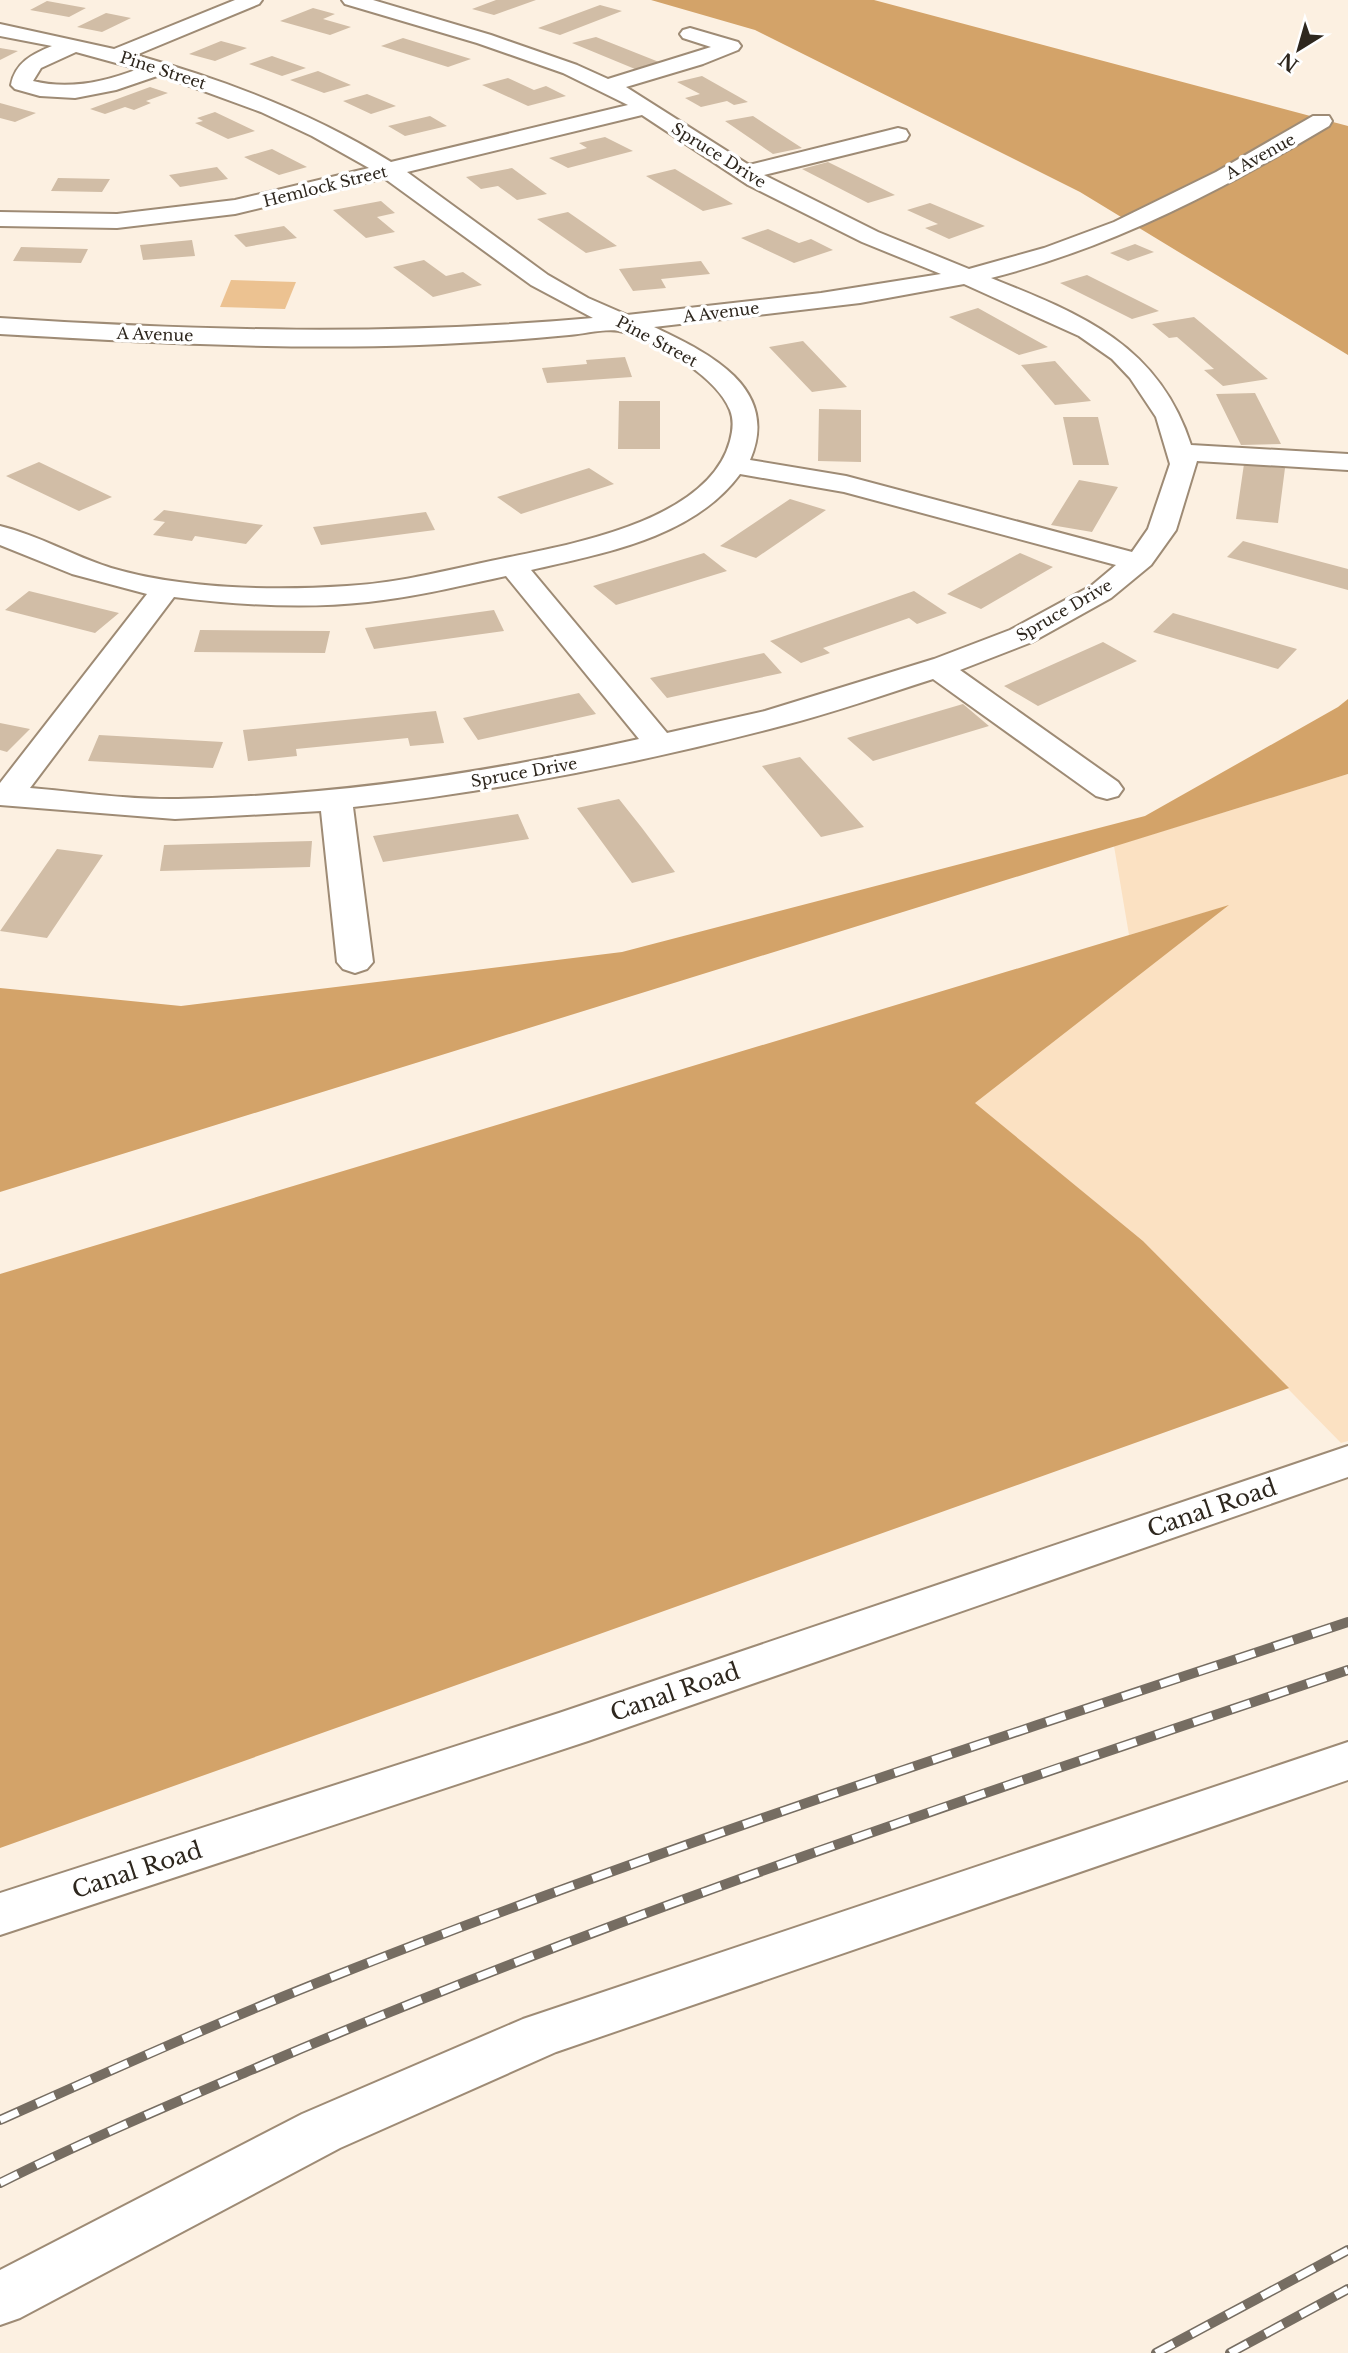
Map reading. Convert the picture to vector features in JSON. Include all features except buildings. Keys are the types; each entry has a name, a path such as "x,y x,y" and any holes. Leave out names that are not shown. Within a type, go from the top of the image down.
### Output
{"street":[{"path":"117,55 252,0"},
{"name":"Spruce Drive","path":"4,795 174,809 336,799 473,781 773,719 938,668 1021,636 1101,592 1137,562 1162,530 1184,464 1169,417 1140,373 1121,354 1088,331 965,275 870,237 745,173 606,86 570,69 484,39 352,0"},
{"name":"Pine Street","path":"0,30 117,55 234,94 304,124 388,170 425,195 495,251 560,294 686,352 723,379 745,416 743,449 733,465 708,495 665,520 620,540 404,588 348,595 241,595 166,588 117,580 59,561 0,534"},
{"path":"606,86 696,60 731,46 690,34"},
{"path":"76,45 34,64 22,76 22,85 42,91 96,89 122,83 158,68"},
{"name":"Hemlock Street","path":"0,219 117,221 235,207 643,108"},
{"name":"A Avenue","path":"0,326 145,334 397,338 625,323 895,290 1048,255 1100,236 1186,195 1321,121"},
{"path":"745,173 898,135"},
{"path":"1180,452 1348,462"},
{"path":"733,465 846,484 1137,562"},
{"path":"512,565 660,744"},
{"path":"4,795 166,588"},
{"path":"938,668 1107,789"},
{"path":"336,799 355,962"},
{"name":"Canal Road","path":"0,1914 584,1723 1348,1461"},
{"path":"0,2299 321,2131 541,2035 1348,1761"}],"shaded area":[{"path":"651,0 874,0 1348,126 1348,355 1080,192 755,30"},
{"path":"231,280 296,282 285,309 220,307"},
{"path":"1348,699 1348,774 0,1192 0,988 181,1006 622,952 1145,816"},
{"path":"1348,774 1348,1441 1341,1443 1143,1241 974,1103 1227,906 1129,935 1114,846"},
{"path":"1229,905 975,1103 1143,1241 1289,1388 0,1848 0,1274"}],"railway":[{"path":"0,2120 290,1994 457,1928 837,1792 1348,1622"},
{"path":"0,2183 251,2070 522,1960 795,1859 1348,1670"},
{"path":"1156,2353 1348,2250"},
{"path":"1230,2353 1348,2289"}]}
